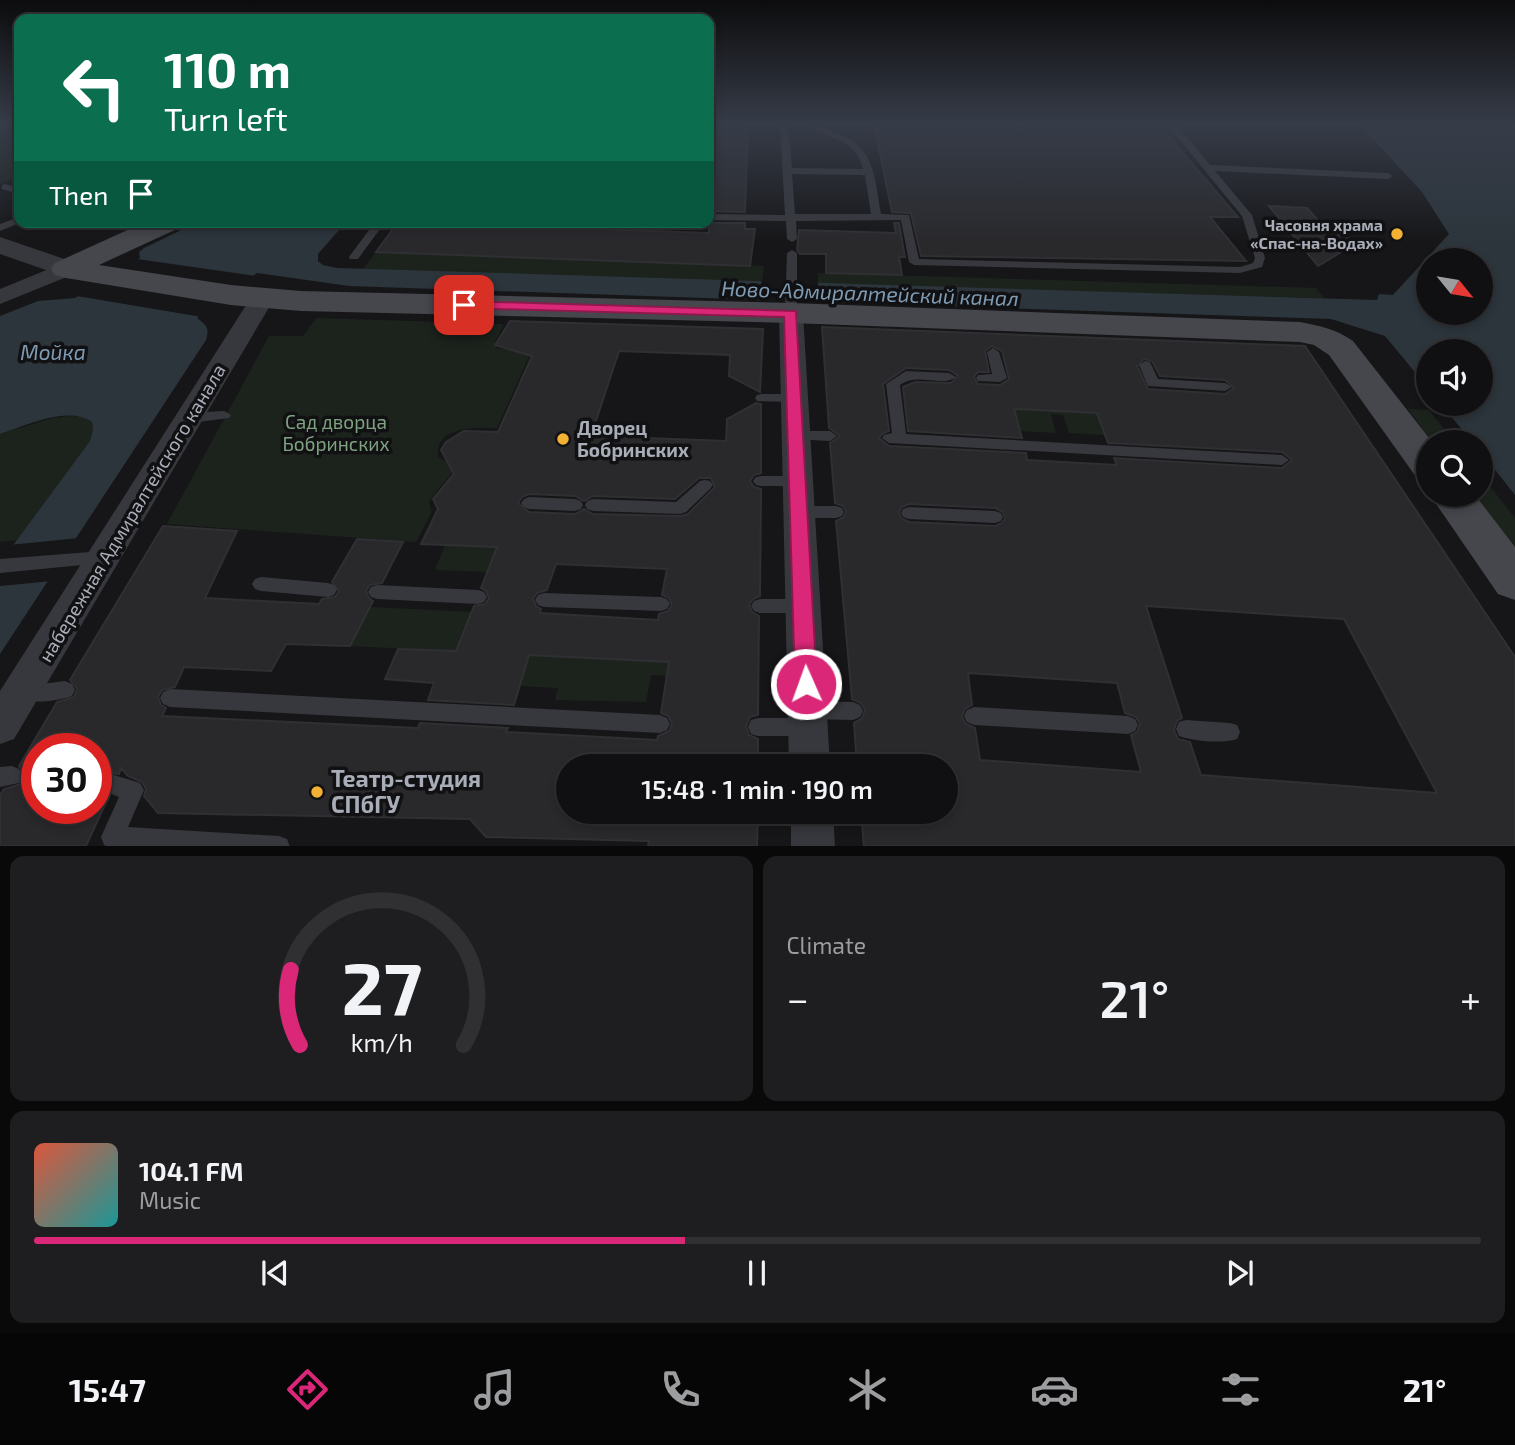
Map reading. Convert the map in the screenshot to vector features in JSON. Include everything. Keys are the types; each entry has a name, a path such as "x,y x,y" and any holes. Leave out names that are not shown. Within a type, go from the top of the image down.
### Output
{"main road":[{"path":"66,269 156,228"},
{"path":"66,269 246,297 791,308 987,327 1300,332 1317,335 1341,348 1416,448"},
{"path":"1460,507 1515,580"}],"street":[{"path":"0,245 66,269"},
{"path":"0,297 66,269"},
{"name":"набережная Адмиралтейского канала","path":"0,726 190,418 246,297"},
{"path":"791,308 809,754"},
{"path":"812,824 813,846"}],"lane":[{"path":"787,163 792,239"},
{"path":"866,163 876,216"},
{"path":"714,217 905,217 914,262 1251,269 1258,265 1260,258 1247,215 1205,163"},
{"path":"1209,168 1388,176"},
{"path":"787,171 868,172"},
{"path":"5,187 14,190"},
{"path":"354,257 376,228"},
{"path":"791,308 792,253"},
{"path":"983,378 1000,378 993,352"},
{"path":"1145,365 1153,383 1225,387"},
{"path":"949,377 906,375 893,384 895,439 1282,460"},
{"path":"762,398 794,398"},
{"path":"190,418 224,415"},
{"path":"796,436 830,436"},
{"path":"761,481 836,512"},
{"path":"593,505 680,508 705,485"},
{"path":"529,503 575,505"},
{"path":"909,513 995,517"},
{"path":"0,566 106,556"},
{"path":"261,584 328,590"},
{"path":"377,592 478,597"},
{"path":"544,600 661,604"},
{"path":"760,606 803,606"},
{"path":"21,693 65,690"},
{"path":"170,698 660,724"},
{"path":"758,727 853,711"},
{"path":"974,716 1128,725"},
{"path":"1186,729 1230,732"},
{"path":"114,785 133,790 112,837 279,846"}],"green space":[{"path":"0,163 14,163 14,178 0,184"},
{"path":"376,252 764,266 762,283 363,269"},
{"path":"818,273 1316,288 1324,298 818,285"},
{"name":"Сад дворца Бобринских","path":"316,318 504,324 495,342 497,348 531,352 497,428 458,430 443,439 438,457 456,467 429,503 432,512 416,542 167,524 269,336 303,336"},
{"path":"1014,409 1097,413 1105,435 1069,433 1063,415 1051,414 1056,433 1020,431"},
{"path":"1408,409 1416,409 1416,416 1434,416 1445,430 1423,430"},
{"path":"84,417 92,422 90,441 17,540 0,542 0,434 52,418"},
{"path":"1493,490 1515,518 1515,549 1483,507 1493,507"},
{"path":"445,545 497,547 488,572 435,570"},
{"path":"370,607 472,612 456,651 350,646"},
{"path":"529,655 669,662 667,676 651,675 646,702 555,700 558,688 520,686"}],"water":[{"path":"1396,163 1515,163 1515,495 1493,467 1493,430 1462,430 1451,416 1493,416 1493,339 1416,339 1416,373 1385,336 1331,319 349,286 257,273 197,318 206,327 206,340 0,654 0,563 90,441 93,430 92,422 82,417 59,416 0,434 0,316 38,301 75,298 140,258 139,252 144,248 186,228 341,228 318,254 318,261 323,265 337,268 1377,300 1379,294 1393,295 1416,270 1416,326 1493,326 1493,248 1436,248 1449,234 1422,192"}],"pier":[{"path":"137,259 256,276 202,317 77,296"},
{"path":"762,279 818,281 818,303 760,302"},
{"path":"79,538 52,581 0,586 0,557 9,545"}],"building":[{"path":"714,163 747,163 745,212 714,211"},
{"path":"882,163 1192,163 1238,217 1210,217 1246,261 921,256 911,213 892,212"},
{"path":"1269,206 1307,208 1326,229 1358,242 1318,266"},
{"path":"714,223 745,223 745,229 755,229 750,266 376,252 394,228 596,228 709,233 709,228 714,228"},
{"path":"894,223 899,223 905,257 899,257 902,275 826,273 826,254 800,254 797,250 799,230 896,233"},
{"path":"510,321 763,329 760,392 729,376 730,355 619,351 591,436 726,441 727,419 756,403 761,404 761,473 754,475 750,481 754,487 761,489 760,596 753,599 749,605 752,612 759,616 758,715 750,717 746,726 749,735 758,739 758,754 556,754 556,824 758,824 757,846 648,846 649,841 486,837 470,819 158,813 144,796 146,789 142,782 128,776 121,768 119,774 112,774 112,733 39,733 57,702 74,697 77,689 70,680 163,526 237,531 205,598 319,604 322,599 335,597 339,591 332,582 357,539 403,542 382,583 370,585 366,591 373,601 350,646 286,644 271,671 184,667 175,687 162,690 158,697 161,705 166,708 162,716 418,728 420,723 508,728 506,732 657,740 658,736 669,731 672,723 668,716 661,713 669,662 529,655 514,705 428,700 434,683 385,679 398,649 456,651 474,606 485,604 489,598 481,588 497,547 421,544 438,509 433,499 454,474 441,450 446,442 464,431 498,432 532,356 495,345","holes":["699,478 711,478 715,487 688,514 681,516 593,514 584,509 575,514 529,512 518,503 522,497 529,494 575,496 584,501 593,496 675,499","556,564 667,569 662,595 669,598 672,605 668,611 659,614 658,620 540,613 541,609 533,599 537,593 547,590"]},
{"path":"822,327 1305,346 1515,657 1515,846 864,846 862,824 958,824 958,754 856,754 854,723 862,718 865,710 861,703 852,699 836,521 844,517 846,511 843,506 835,503 830,443 840,436 829,428","holes":["992,346 1002,351 1009,379 1000,385 978,384 974,377 978,372 989,372 985,351","1144,359 1152,361 1160,376 1225,380 1234,388 1225,394 1148,389 1137,366","906,368 949,370 958,376 951,383 915,382 903,387 908,431 1022,438 1014,409 1097,413 1108,443 1282,452 1292,460 1282,468 1114,458 1117,465 1027,460 1026,453 889,446 879,438 889,431 883,384","909,504 995,508 1003,512 1005,518 995,526 909,522 901,518 899,512","1146,606 1344,619 1437,793 1201,775 1190,742 1178,739 1174,730 1177,721 1182,718","968,673 1117,683 1125,713 1136,717 1140,724 1137,732 1131,735 1141,772 980,760 975,728 966,724 962,717 965,709 972,705"]},
{"path":"21,784 21,824 96,824 86,846 0,846 0,795 4,789"}],"place":[{"name":"Часовня храма «Спас-на-Водах»","path":"1397,234"},
{"name":"Дворец Бобринских","path":"563,439"},
{"name":"Театр-студия СПбГУ","path":"317,792"}],"route":[{"path":"464,305 791,313 806,684"}],"water label":[{"name":"Ново-Адмиралтейский канал","path":"870,294"},
{"name":"Мойка","path":"53,353"}]}
